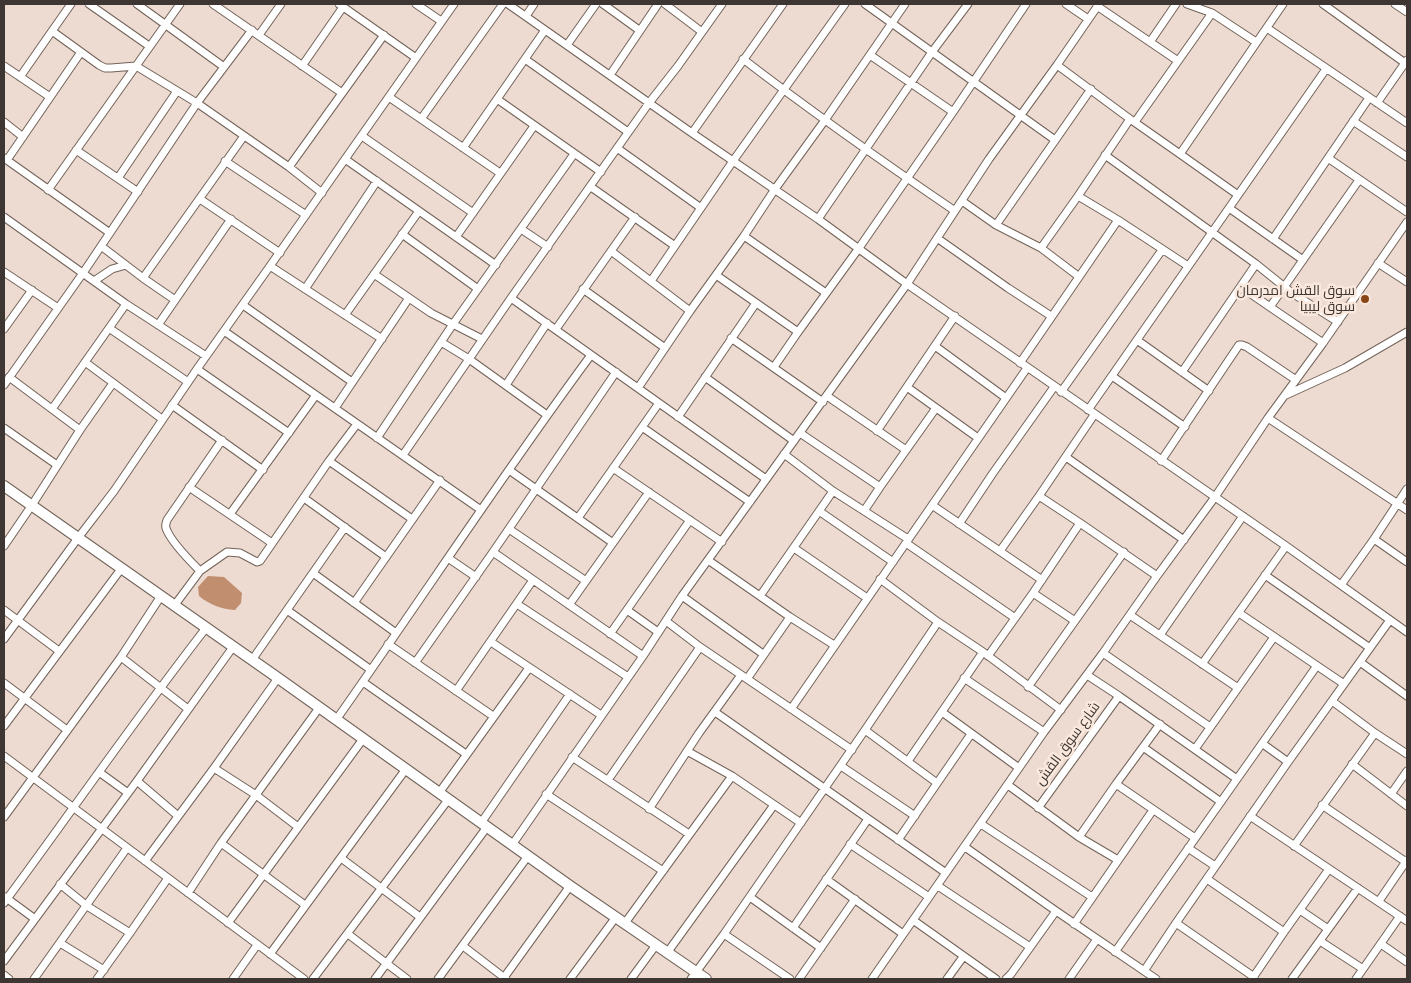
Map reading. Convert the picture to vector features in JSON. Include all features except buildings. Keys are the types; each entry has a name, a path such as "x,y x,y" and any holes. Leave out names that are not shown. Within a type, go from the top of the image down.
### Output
{"highway":[{"path":"4,486 656,945 694,976 706,979"}],"street":[{"path":"20,77 71,4"},
{"path":"89,4 149,46"},
{"path":"137,4 224,67"},
{"path":"48,190 180,4"},
{"path":"259,35 281,4"},
{"path":"416,4 442,21"},
{"path":"4,639 114,491 162,419 454,4"},
{"path":"421,119 503,4"},
{"path":"508,4 1407,632"},
{"path":"526,16 534,4"},
{"path":"567,46 596,4"},
{"path":"603,4 640,30"},
{"path":"610,75 658,4"},
{"path":"665,4 702,32"},
{"path":"403,455 628,132 722,4"},
{"path":"692,133 783,4"},
{"path":"650,281 845,4"},
{"path":"865,4 1054,140"},
{"path":"638,388 905,4"},
{"path":"818,219 967,4"},
{"path":"774,367 975,82 1026,4"},
{"path":"1066,4 1088,20"},
{"path":"1150,42 1176,4"},
{"path":"1187,4 1212,13 1256,42"},
{"path":"1322,4 1406,61 1377,103"},
{"path":"1395,4 1407,12"},
{"path":"217,5 342,93"},
{"path":"302,66 341,5 416,58"},
{"path":"512,845 643,656 682,596 907,284 1020,114 1057,65 1098,5 1178,61"},
{"path":"1180,154 1281,5"},
{"path":"1042,248 1105,155 1178,61 1212,13"},
{"path":"1267,28 1407,124"},
{"path":"4,385 83,273 197,103 252,30"},
{"path":"463,148 545,30"},
{"path":"52,31 106,68 136,66 197,103 289,166 322,192"},
{"path":"289,166 384,35"},
{"path":"81,52 6,159 110,233"},
{"path":"870,55 954,112"},
{"path":"525,59 628,132"},
{"path":"743,59 866,150 955,211"},
{"path":"1057,65 1238,194"},
{"path":"4,66 50,97"},
{"path":"1000,551 1066,457 1112,376 1326,69"},
{"path":"996,225 1091,89"},
{"path":"118,178 177,91"},
{"path":"389,97 500,173"},
{"path":"1273,239 1368,98"},
{"path":"498,99 601,172"},
{"path":"1353,121 1407,157"},
{"path":"4,122 23,137"},
{"path":"456,237 534,126"},
{"path":"143,278 244,136"},
{"path":"362,136 473,213"},
{"path":"617,148 701,208"},
{"path":"76,150 138,192"},
{"path":"377,438 453,324 574,154"},
{"path":"1105,155 1256,264 1284,288 1338,322"},
{"path":"1328,158 1407,212"},
{"path":"345,159 496,265"},
{"path":"226,161 306,215"},
{"path":"1270,307 1359,180"},
{"path":"306,288 377,181"},
{"path":"591,187 675,246"},
{"path":"1078,196 1188,266"},
{"path":"200,198 280,253"},
{"path":"962,200 996,225 1042,248 1078,276"},
{"path":"1229,208 1303,260"},
{"path":"345,315 419,211"},
{"path":"4,217 126,304 206,356"},
{"path":"556,329 635,217"},
{"path":"158,325 231,219"},
{"path":"1020,363 1118,220"},
{"path":"872,979 1044,732 1215,497 1268,418 1338,322 1407,222"},
{"path":"521,229 548,247"},
{"path":"402,234 478,288"},
{"path":"744,236 826,293"},
{"path":"937,238 1051,316"},
{"path":"101,246 175,300"},
{"path":"1061,392 1162,250"},
{"path":"611,251 690,311"},
{"path":"1378,263 1407,282"},
{"path":"1182,372 1256,264"},
{"path":"94,281 112,269 126,265"},
{"path":"270,266 382,339"},
{"path":"4,272 58,308"},
{"path":"374,274 431,313 482,339"},
{"path":"716,275 798,332"},
{"path":"1241,287 1323,343"},
{"path":"583,289 665,348"},
{"path":"4,329 32,290"},
{"path":"335,408 409,298"},
{"path":"511,298 766,479"},
{"path":"678,416 756,302"},
{"path":"52,410 126,304"},
{"path":"243,304 352,382"},
{"path":"877,430 955,316"},
{"path":"506,385 547,323"},
{"path":"109,328 188,382"},
{"path":"224,331 481,510"},
{"path":"1285,395 1345,368 1407,332"},
{"path":"731,338 906,450"},
{"path":"1137,340 1209,391"},
{"path":"441,342 469,359 547,415"},
{"path":"1161,461 1241,345 1247,347 1296,380"},
{"path":"934,346 1006,398"},
{"path":"336,720 547,415 591,355"},
{"path":"84,362 162,419"},
{"path":"791,709 1027,368"},
{"path":"197,369 288,433"},
{"path":"416,663 616,372"},
{"path":"705,376 794,441"},
{"path":"1112,376 1185,427"},
{"path":"9,378 80,430"},
{"path":"4,546 113,383"},
{"path":"907,387 978,438"},
{"path":"960,524 993,473 1054,387"},
{"path":"230,514 316,395"},
{"path":"578,518 659,403"},
{"path":"172,405 263,470"},
{"path":"864,511 936,408"},
{"path":"1268,418 1407,510"},
{"path":"174,606 200,571 227,552 240,553 258,562 357,424"},
{"path":"642,427 750,502"},
{"path":"4,428 57,465"},
{"path":"800,433 880,487"},
{"path":"200,571 178,546 166,527 167,520 222,440"},
{"path":"784,454 833,491 1015,618"},
{"path":"1066,457 1184,540"},
{"path":"329,461 412,519"},
{"path":"614,468 722,542"},
{"path":"509,470 613,543"},
{"path":"354,603 440,480"},
{"path":"189,487 272,543"},
{"path":"1341,585 1407,489"},
{"path":"760,596 833,491"},
{"path":"569,605 649,492"},
{"path":"1039,496 1157,576"},
{"path":"304,498 386,557"},
{"path":"932,505 1042,580"},
{"path":"819,511 893,562"},
{"path":"1160,635 1243,516"},
{"path":"610,634 690,520"},
{"path":"908,761 964,678 1015,618 1080,523"},
{"path":"252,660 345,527"},
{"path":"509,529 586,581"},
{"path":"1374,539 1407,562"},
{"path":"1202,664 1286,546"},
{"path":"794,548 867,598"},
{"path":"494,552 643,656"},
{"path":"1028,686 1124,552"},
{"path":"448,558 476,577"},
{"path":"708,560 834,645"},
{"path":"4,726 121,569"},
{"path":"313,573 396,633"},
{"path":"1264,575 1370,648"},
{"path":"880,579 1061,710"},
{"path":"456,691 533,580"},
{"path":"1033,593 1075,621"},
{"path":"4,818 121,657 161,596"},
{"path":"682,596 763,654"},
{"path":"517,604 628,677"},
{"path":"4,610 59,651"},
{"path":"287,610 371,670"},
{"path":"627,610 658,632"},
{"path":"1239,613 1316,667 1344,684"},
{"path":"1130,615 1238,688"},
{"path":"649,809 715,712 763,654 790,617"},
{"path":"1144,971 1250,816 1390,620"},
{"path":"666,621 700,647 852,750"},
{"path":"694,976 841,766 938,622"},
{"path":"35,919 5,899 74,808 160,687 206,628"},
{"path":"1195,749 1274,637"},
{"path":"491,642 601,715"},
{"path":"388,644 493,716"},
{"path":"4,961 234,647"},
{"path":"608,780 700,647"},
{"path":"1103,653 1210,727"},
{"path":"121,657 188,709"},
{"path":"1360,662 1407,696"},
{"path":"1115,952 1316,667"},
{"path":"439,793 529,668"},
{"path":"1087,675 1237,779"},
{"path":"145,861 278,678"},
{"path":"964,678 1044,732"},
{"path":"4,682 67,730"},
{"path":"363,682 466,754"},
{"path":"375,979 484,825 570,694"},
{"name":"شارع سوق القش","path":"1038,808 1119,696"},
{"path":"1332,701 1407,754"},
{"path":"188,893 221,843 319,708"},
{"path":"715,712 946,873"},
{"path":"942,712 1020,768"},
{"path":"1079,837 1160,724"},
{"path":"865,730 936,783"},
{"path":"1294,846 1375,733"},
{"path":"898,840 971,734"},
{"path":"228,923 364,739"},
{"path":"1263,744 1288,762"},
{"path":"1143,747 1221,802"},
{"path":"687,751 732,776 800,823"},
{"path":"4,756 303,979"},
{"path":"572,757 689,834"},
{"path":"1352,764 1407,806"},
{"path":"841,766 915,816"},
{"path":"214,768 256,795 298,826"},
{"path":"270,954 406,769"},
{"path":"1391,794 1407,771"},
{"path":"99,772 128,793"},
{"path":"625,924 732,776"},
{"path":"137,781 178,816"},
{"path":"1116,784 1195,838"},
{"path":"1008,785 1079,837 1118,860"},
{"path":"546,794 663,871"},
{"path":"313,979 448,800"},
{"path":"667,953 774,805"},
{"path":"1322,805 1407,861 1379,901"},
{"path":"1074,924 1153,810"},
{"path":"1250,816 1407,921"},
{"path":"793,928 868,819"},
{"path":"981,824 1092,897"},
{"path":"221,843 305,905"},
{"path":"850,844 929,897"},
{"path":"965,847 1156,979"},
{"path":"34,979 127,848"},
{"path":"1188,848 1215,866"},
{"path":"438,979 528,856"},
{"path":"341,858 420,917"},
{"path":"1176,922 1253,978 1329,869"},
{"path":"97,979 168,878"},
{"path":"826,879 903,934"},
{"path":"1207,879 1284,932"},
{"path":"60,884 87,906 130,933"},
{"path":"463,946 504,979 570,886"},
{"path":"938,886 1030,948"},
{"path":"1292,979 1358,888"},
{"path":"750,897 821,948"},
{"path":"799,979 855,899"},
{"path":"1300,910 1328,929"},
{"path":"1006,979 1056,911"},
{"path":"1356,979 1400,916"},
{"path":"570,979 616,917"},
{"path":"913,920 996,979"},
{"path":"348,934 407,979"},
{"path":"724,934 790,979"},
{"path":"1070,979 1097,939"},
{"path":"1320,940 1363,969"},
{"path":"60,943 104,970"},
{"path":"1381,944 1407,962"},
{"path":"233,979 257,945"},
{"path":"631,979 656,945"},
{"path":"947,979 963,956"},
{"path":"4,975 9,979"}],"shaded area":[{"path":"208,576 224,577 242,593 241,603 235,610 216,606 199,596 198,587"}],"place":[{"name":"سوق القش امدرمان سوق ليبيا","path":"1365,299"}]}
